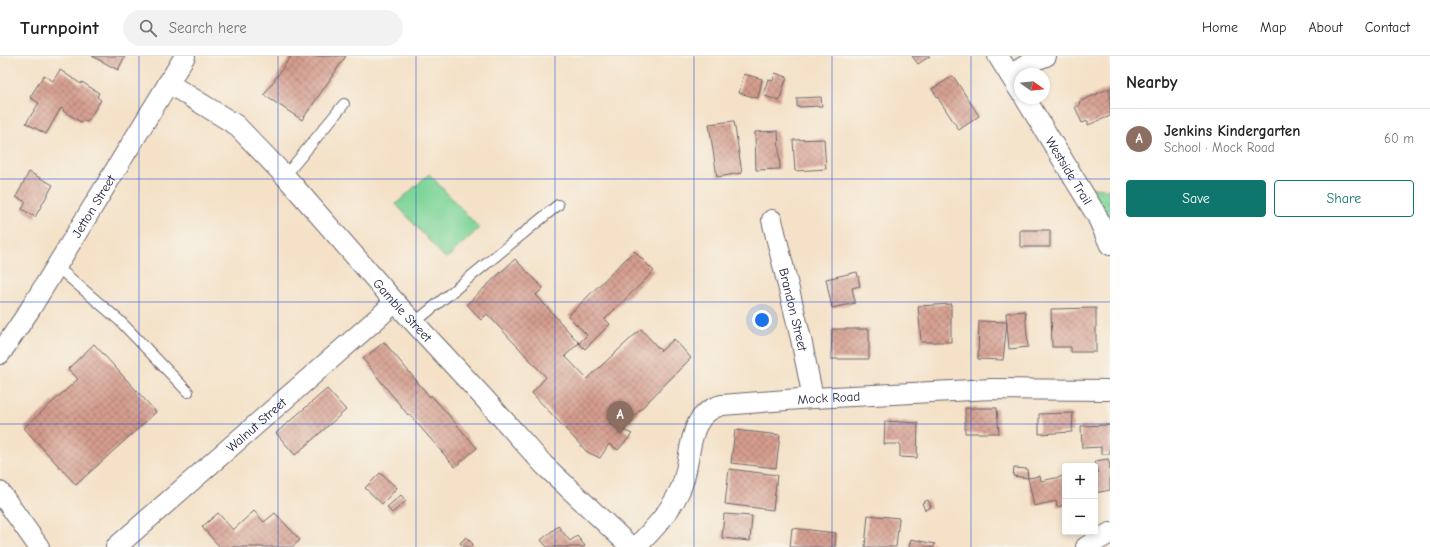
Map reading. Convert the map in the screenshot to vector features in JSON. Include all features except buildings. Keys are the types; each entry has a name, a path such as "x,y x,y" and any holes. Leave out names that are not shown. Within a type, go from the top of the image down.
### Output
{"street":[{"name":"Jetton Street","path":"0,354 29,311 185,56"},
{"path":"998,56 1014,81"},
{"path":"1027,68 1033,61 1046,56"},
{"name":"Gamble Street","path":"168,84 236,125 285,176 395,302 544,464 631,547"},
{"name":"Westside Trail","path":"1029,104 1097,216 1110,245"},
{"name":"Brandon Street","path":"772,220 801,339 813,398"},
{"name":"Walnut Street","path":"116,547 395,302"},
{"name":"Mock Road","path":"636,547 652,532 675,501 681,488 698,421 704,413 713,407 813,398 992,389 1110,390"},
{"path":"0,492 39,547"},
{"path":"1086,547 1110,533"}],"lane":[{"path":"285,176 344,104"},
{"path":"414,323 558,205"},
{"path":"56,266 120,321 188,392"}],"green space":[{"path":"429,174 479,228 446,259 396,204"},
{"path":"1081,186 1110,190 1110,240"}],"place":[{"name":"Jenkins Kindergarten","path":"620,434"}]}
